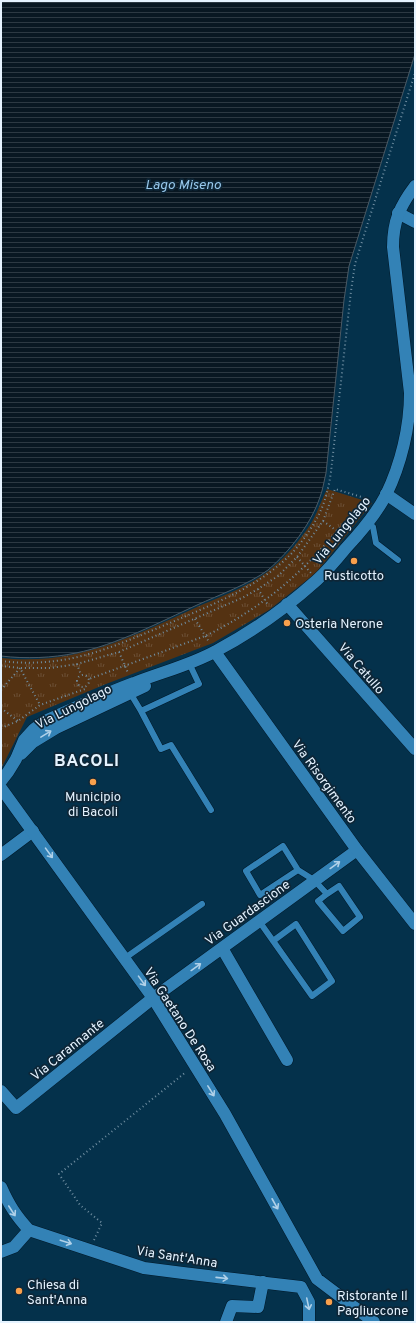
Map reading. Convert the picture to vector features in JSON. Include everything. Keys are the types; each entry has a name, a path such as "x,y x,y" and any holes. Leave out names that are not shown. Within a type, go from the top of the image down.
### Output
{"street":[{"name":"Via Lungolago","path":"1,781 16,759 33,742 56,728 129,686 215,652 250,632 317,580 367,523 380,505 392,482 404,444 411,428 410,393 392,247 393,232 398,213 415,186"},
{"path":"398,213 415,222"},
{"path":"386,494 415,514"},
{"name":"Via Catullo","path":"287,604 415,749"},
{"name":"Via Risorgimento","path":"215,652 356,850 415,924"},
{"name":"Via Gaetano De Rosa","path":"1,788 34,831 153,998 225,1114 317,1279"},
{"path":"1,856 34,831"},
{"name":"Via Guardascione","path":"153,998 356,850"},
{"path":"222,948 287,1060"},
{"name":"Via Carannante","path":"1,1091 16,1108 153,998"},
{"path":"1,1188 8,1204 29,1230 14,1247 1,1252"},
{"name":"Via Sant'Anna","path":"29,1230 144,1268 183,1274 301,1287"},
{"path":"309,1322 309,1302 301,1287 317,1279 374,1322"},
{"path":"226,1322 232,1306 258,1307 263,1282"}],"lane":[{"path":"367,523 373,527 376,543 398,560"},
{"path":"141,711 199,684 189,663"},
{"path":"129,686 161,750 172,745 211,810"},
{"path":"298,870 260,895 246,871 283,846 298,870 314,880 327,894"},
{"path":"339,886 360,917 343,931 318,901 327,894 339,886"},
{"path":"125,958 202,904"},
{"path":"259,921 273,942 312,996 332,980 296,924 273,942"}],"path":[{"path":"1,661 19,663 74,658 116,646 255,584 290,556 306,534 321,510 328,487 332,464 355,264 415,73"},
{"path":"89,679 205,636 219,629 265,599 292,578 337,531 365,498 328,487"},
{"path":"1,666 20,668 51,668 77,664 119,652 258,590 278,576 297,557 323,521 335,489"},
{"path":"323,521 345,539"},
{"path":"297,557 312,574"},
{"path":"258,590 270,608"},
{"path":"195,619 215,652"},
{"path":"119,652 129,686"},
{"path":"77,664 81,675"},
{"path":"1,690 20,668"},
{"path":"20,668 40,705"},
{"path":"81,675 86,676 89,679"},
{"path":"81,675 78,678 77,684 85,689"},
{"path":"1,728 18,721 40,705 85,689 88,685 89,679"},
{"path":"1,708 18,721"},
{"path":"88,1249 102,1223 80,1205 59,1174 195,1065"}],"green space":[{"path":"327,489 372,503 316,573 269,610 213,643 106,684 27,717 1,769 1,658 54,658 102,647 149,629 246,585 272,568 293,548 312,521"}],"water":[{"name":"Lago Miseno","path":"1,1 415,1 415,54 349,266 344,300 326,473 321,494 311,517 292,546 268,570 252,580 153,626 107,645 67,655 39,658 1,656"}],"place":[{"name":"Rusticotto","path":"354,561"},
{"name":"Osteria Nerone","path":"287,623"},
{"name":"Municipio di Bacoli","path":"93,782"},
{"name":"Chiesa di Sant'Anna","path":"19,1291"},
{"name":"Ristorante Il Pagliuccone","path":"329,1302"}],"district":[{"name":"BACOLI","path":"87,760"}]}
